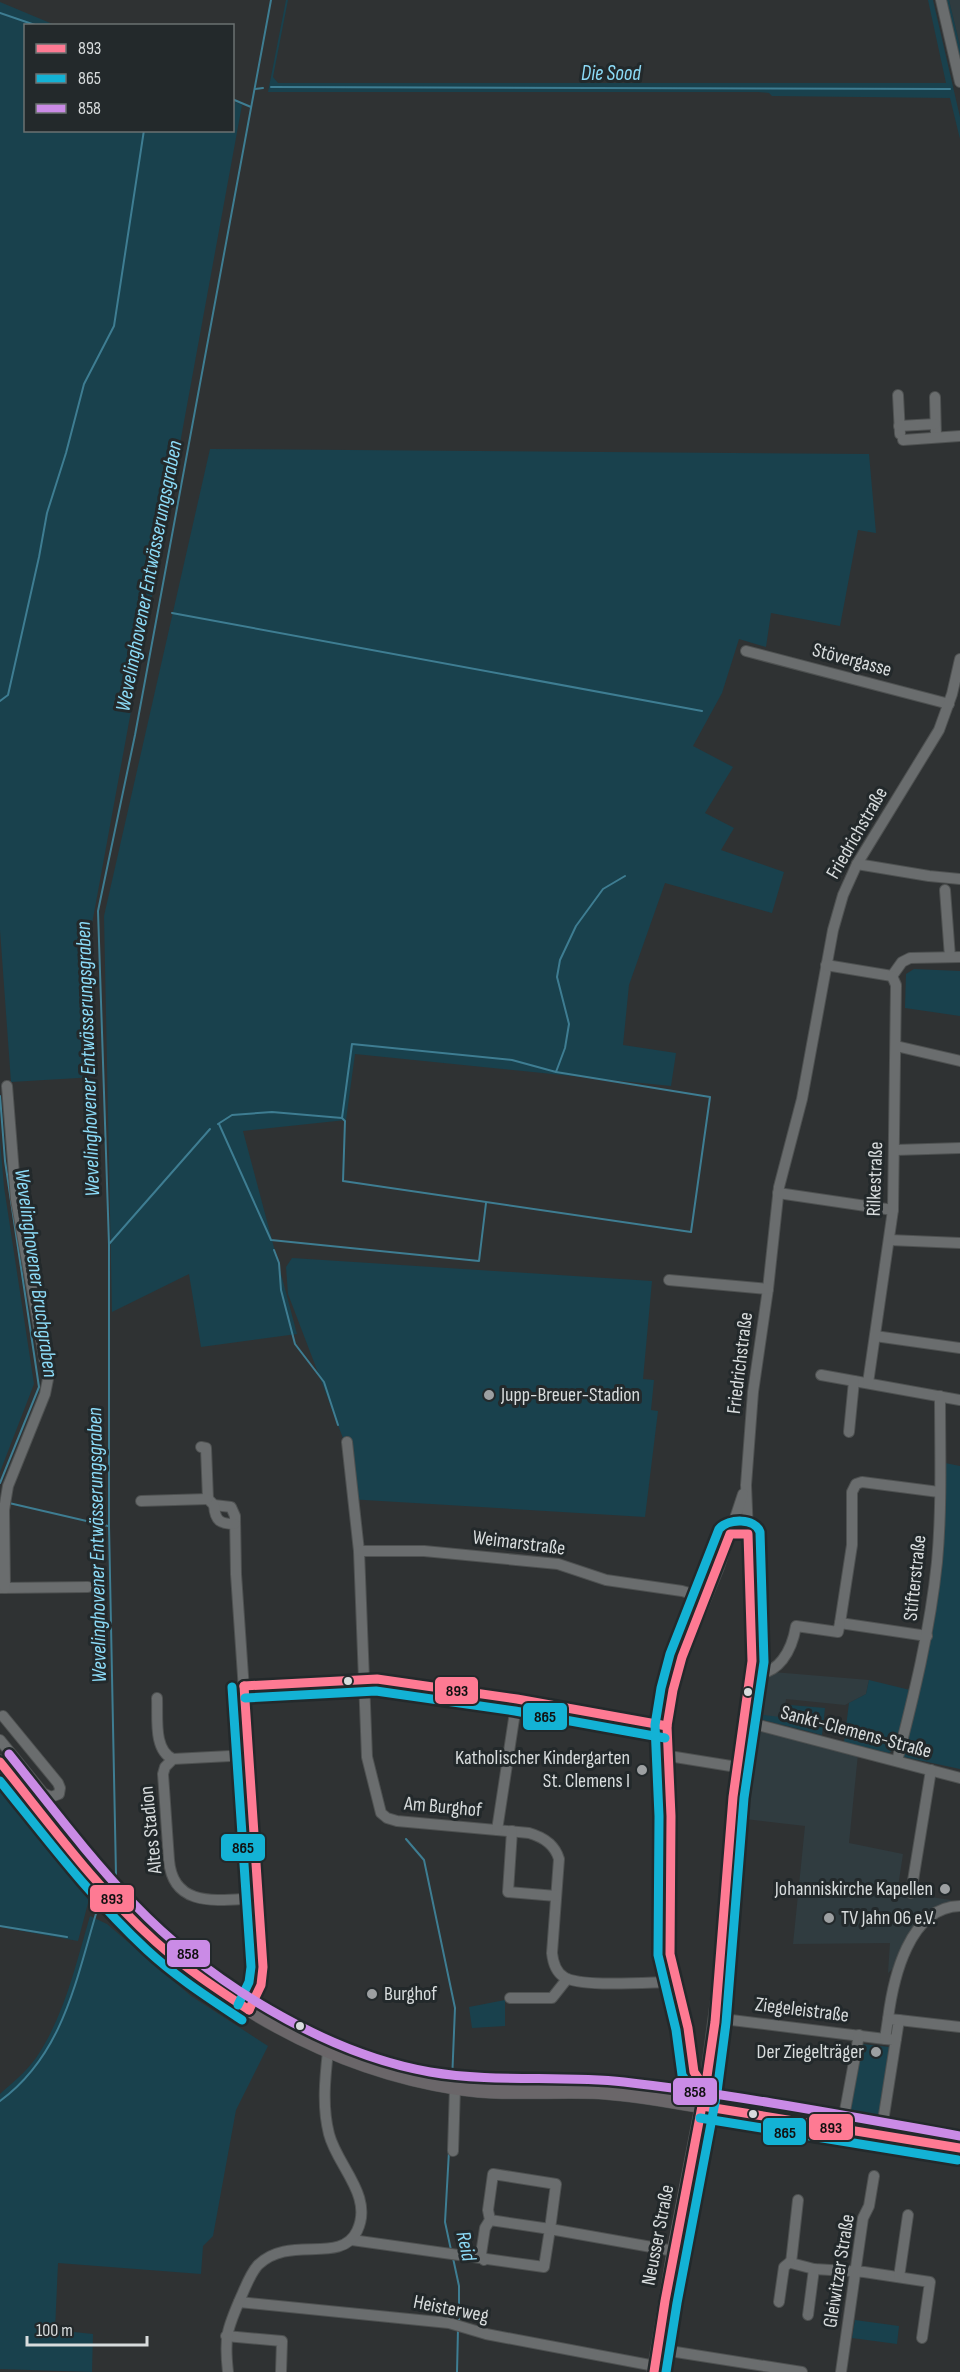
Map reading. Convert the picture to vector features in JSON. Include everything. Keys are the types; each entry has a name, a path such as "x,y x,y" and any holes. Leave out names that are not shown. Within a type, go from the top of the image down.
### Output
{"main road":[{"path":"0,1762 99,1883 175,1958 249,2010 293,2035 328,2051 396,2074 455,2087 508,2091 605,2092 702,2106"},
{"name":"Neusser Straße","path":"654,2369 702,2106"}],"street":[{"path":"941,0 960,82"},
{"path":"898,395 901,434"},
{"path":"935,397 936,437"},
{"path":"901,434 936,424"},
{"path":"901,434 936,437 960,436"},
{"name":"Stövergasse","path":"746,651 960,712"},
{"name":"Friedrichstraße","path":"702,2106 715,2018 726,1913 731,1813 751,1674 752,1633 746,1485 753,1392 768,1289 778,1193 804,1090 826,965 840,904 857,864 937,735 948,707 960,659"},
{"path":"857,864 960,879"},
{"path":"826,965 892,976 902,962 908,958 955,957 945,890"},
{"name":"Rilkestraße","path":"868,1383 893,1210 896,985 892,976"},
{"path":"896,1046 960,1061"},
{"path":"7,1086 16,1199 48,1379 45,1394 8,1486 2,1509 3,1588 88,1587"},
{"path":"895,1150 960,1148"},
{"path":"778,1193 893,1210"},
{"path":"890,1240 960,1242"},
{"path":"669,1280 768,1289"},
{"path":"875,1336 960,1348"},
{"path":"821,1375 960,1400"},
{"path":"849,1432 854,1381"},
{"name":"Stifterstraße","path":"897,1761 927,1636 937,1561 940,1396"},
{"path":"347,1442 359,1551 363,1678"},
{"path":"201,1447 206,1448 214,1516 217,1521 224,1524 235,1524"},
{"path":"751,1674 766,1673 783,1659 792,1646 796,1626 838,1632 852,1545 852,1492 855,1486 862,1482 939,1492"},
{"path":"705,2088 693,2072 688,2028 675,1982 669,1947 671,1816 667,1726 676,1677 746,1485"},
{"path":"141,1501 211,1502 231,1508 235,1514 236,1574 263,1974 259,1990 249,2010"},
{"path":"730,1534 748,1534"},
{"name":"Weimarstraße","path":"359,1551 441,1552 558,1564 606,1580 682,1591 706,1598"},
{"path":"840,1623 927,1636"},
{"path":"244,1686 363,1678 517,1699 667,1726"},
{"name":"Am Burghof","path":"363,1678 367,1757 378,1805 383,1815 400,1822 512,1831 539,1836 557,1852 559,1863 552,1957 557,1971 567,1979"},
{"path":"157,1698 160,1745 165,1755 173,1759 249,1755"},
{"name":"Am Burghof","path":"497,1830 517,1699"},
{"path":"3,1716 19,1735 58,1783 60,1788 57,1795 51,1797 43,1793 2,1747 19,1735"},
{"name":"Sankt-Clemens-Straße","path":"743,1721 960,1778"},
{"path":"669,1756 737,1767"},
{"name":"Altes Stadion","path":"173,1759 165,1767 164,1774 170,1870 176,1883 190,1895 201,1899 259,1898"},
{"path":"911,1893 931,1770"},
{"path":"512,1831 508,1892 556,1896"},
{"path":"881,2134 894,2019 895,1978 915,1934 936,1912 947,1907 960,1906"},
{"path":"510,1998 552,1998 567,1979 599,1982 675,1982"},
{"name":"Ziegeleistraße","path":"715,2018 891,2040"},
{"path":"894,2019 960,2027"},
{"path":"842,2127 859,2035"},
{"path":"328,2051 325,2091 329,2133 337,2156 358,2192 362,2205 360,2222 352,2240"},
{"path":"453,2151 455,2087"},
{"path":"702,2106 960,2148"},
{"path":"228,2372 226,2336 254,2270 270,2255 289,2249 338,2247 352,2240 444,2254 544,2267 556,2184 493,2174 488,2210 490,2220 485,2228 481,2254 484,2259"},
{"name":"Gleiwitzer Straße","path":"841,2372 863,2218 869,2206 874,2176"},
{"path":"779,2302 784,2267 790,2262 798,2200"},
{"path":"899,2277 908,2215"},
{"path":"490,2220 674,2251"},
{"path":"790,2262 795,2266 814,2269 930,2282 922,2338"},
{"path":"808,2315 814,2269"},
{"name":"Heisterweg","path":"239,2302 457,2326 654,2369"},
{"path":"226,2336 282,2342 281,2372"},
{"path":"657,2349 802,2372"}],"shaded area":[{"path":"286,0 288,0 273,77 278,83 946,83 928,0 933,0 960,117 960,139 950,98 772,96 769,93 758,92 268,92"},
{"path":"945,0 949,0 960,46 960,65"},
{"path":"949,0 960,0 960,46"},
{"path":"0,2 53,24 24,24 24,132 234,132 234,101 242,105 92,924 95,1077 11,1082 0,930"},
{"path":"210,449 869,454 876,533 858,530 840,626 771,613 766,647 739,639 722,693 693,746 733,767 705,813 734,828 721,850 784,872 772,913 665,883 629,985 623,1045 676,1053 671,1086 355,1054 346,1120 243,1131 297,1334 201,1347 189,1274 112,1312 104,916"},
{"path":"914,969 960,971 960,1016 905,1008 906,974"},
{"path":"0,1140 4,1187 34,1384 0,1472"},
{"name":"Jupp-Breuer-Stadion","path":"292,1258 652,1281 643,1379 654,1380 651,1410 658,1411 645,1517 348,1499 346,1446 288,1294 286,1267"},
{"path":"945,1463 960,1466 960,1769 902,1755 915,1697"},
{"path":"773,1672 869,1680 866,1694 845,1705 786,1699 783,1725 752,1717 757,1685"},
{"path":"869,1680 910,1690 894,1749 889,1753 844,1742 849,1703 866,1694"},
{"path":"790,1705 825,1708 822,1735 756,1718 756,1714 787,1718"},
{"path":"749,1725 858,1754 849,1843 903,1854 898,1887 906,1888 904,1893 951,1900 950,1904 938,1908 897,1965 888,1973 890,1943 793,1944 805,1826 737,1818 738,1813 735,1813"},
{"path":"0,1779 92,1888 78,1941 0,1927"},
{"path":"90,1916 107,1924 191,1996 268,2046 236,2110 213,2236 203,2246 201,2274 58,2263 55,2330 93,2334 92,2372 0,2369 0,2094 28,2068 46,2042 62,2008"},
{"path":"505,2000 505,2026 472,2028 469,2007"},
{"path":"862,2044 889,2047 877,2129 847,2123"},
{"path":"855,2320 899,2326 897,2344 852,2338"}],"waterway":[{"name":"Wevelinghovener Entwässerungsgraben","path":"111,1887 116,1875 109,1526 109,1244 98,911 135,735 271,0"},
{"path":"0,13 32,24"},
{"name":"Die Sood","path":"271,87 950,89"},
{"name":"Die Sood","path":"255,89 263,88"},
{"path":"234,100 251,107"},
{"name":"Wevelinghovener Bruchgraben","path":"0,701 8,695 47,513 84,384 114,326 144,132"},
{"path":"172,613 702,711"},
{"path":"218,1124 232,1115 272,1112 342,1118 352,1044 512,1060 556,1072 565,1048 569,1024 557,977 560,960 576,926 603,889 625,876"},
{"path":"342,1118 345,1121 343,1181 691,1232 710,1097 556,1072"},
{"name":"Wevelinghovener Bruchgraben","path":"0,1096 5,1161 39,1387 0,1483"},
{"path":"219,1124 271,1240 479,1261 486,1203"},
{"path":"109,1244 210,1129"},
{"path":"274,1250 279,1263 281,1290 295,1344 324,1382 338,1425"},
{"path":"9,1503 108,1526"},
{"path":"4,1754 12,1763"},
{"path":"41,1798 112,1883"},
{"path":"406,1839 424,1860 455,2008 452,2081"},
{"name":"Wevelinghovener Entwässerungsgraben","path":"0,2101 22,2082 39,2061 53,2038 65,2013 98,1907 104,1897"},
{"path":"0,1926 67,1937"},
{"name":"Reid","path":"449,2151 445,2222 451,2250"},
{"name":"Reid","path":"453,2258 459,2286 459,2321"},
{"name":"Reid","path":"457,2372 458,2329"}],"transit line":[{"name":"865","path":"666,2372 717,2092 726,2023 744,1798 764,1662 760,1532 753,1524 741,1521 723,1525 719,1529 670,1654 655,1725 659,1816 658,1955 676,2030 682,2075 693,2091"},
{"name":"893","path":"654,2372 665,2301 705,2090 715,2022 733,1797 752,1661 748,1534 730,1534 682,1657 667,1726 671,1816 670,1954 688,2028 694,2072 705,2088"},
{"name":"893","path":"244,1686 377,1679 517,1699 667,1726"},
{"name":"893","path":"244,1686 263,1967 261,1985 249,2010"},
{"name":"865","path":"232,1687 251,1967 249,1982 238,2005"},
{"name":"865","path":"245,1698 376,1691 515,1711 665,1738"},
{"name":"858","path":"9,1754 101,1868 164,1933 196,1960 270,2010 349,2049 430,2072 479,2077 600,2080 666,2087 960,2136"},
{"name":"893","path":"0,1762 75,1855 134,1922 178,1961 249,2010"},
{"name":"865","path":"0,1781 70,1868 147,1950 193,1987 242,2020"},
{"name":"893","path":"702,2106 960,2148"},
{"name":"865","path":"700,2118 958,2160"}],"place":[{"name":"Jupp-Breuer-Stadion","path":"489,1395"},
{"name":"Katholischer Kindergarten St. Clemens I","path":"642,1770"},
{"name":"Johanniskirche Kapellen","path":"945,1889"},
{"name":"TV Jahn 06 e.V.","path":"829,1918"},
{"name":"Burghof","path":"372,1994"},
{"name":"Der Ziegelträger","path":"876,2052"}]}
